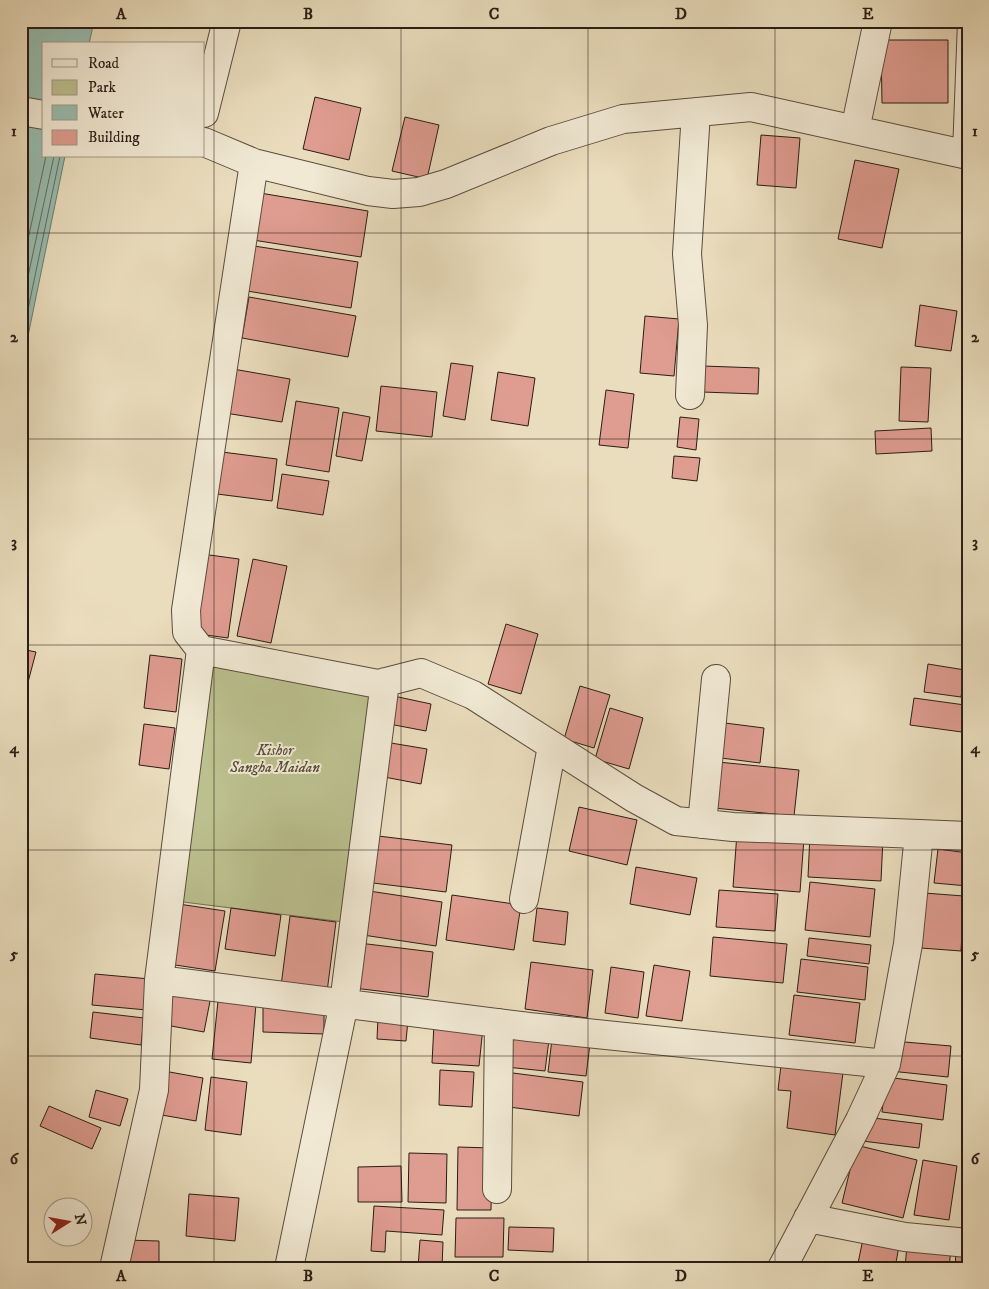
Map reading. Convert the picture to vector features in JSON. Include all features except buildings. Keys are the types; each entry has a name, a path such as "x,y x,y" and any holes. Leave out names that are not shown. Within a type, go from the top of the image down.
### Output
{"street":[{"path":"205,109 227,21"},
{"path":"855,130 878,21"},
{"path":"205,142 254,163 368,191 393,194 419,192 446,184 551,141 623,118 751,107 964,154"},
{"path":"21,111 42,115"},
{"path":"690,395 693,325 686,254 696,112"},
{"path":"254,163 186,610 187,632 201,650 378,684 421,673 473,695 634,798 676,822 734,827 968,836"},
{"path":"114,1268 154,1090 159,980 201,650"},
{"path":"702,824 716,679"},
{"path":"289,1268 344,1003 385,682"},
{"path":"524,899 552,746"},
{"path":"782,1268 860,1120 886,1064 908,944 919,834"},
{"path":"159,980 499,1023 886,1064"},
{"path":"497,1189 499,1023"},
{"path":"808,1218 905,1237 968,1243"}],"lane":[{"path":"964,21 964,154"}],"green space":[{"name":"Kishor Sangha Maidan","path":"201,655 378,688 344,891 344,922 175,901"}],"water":[{"path":"21,21 94,21 89,42 42,42 42,158 65,158 21,370"}]}
